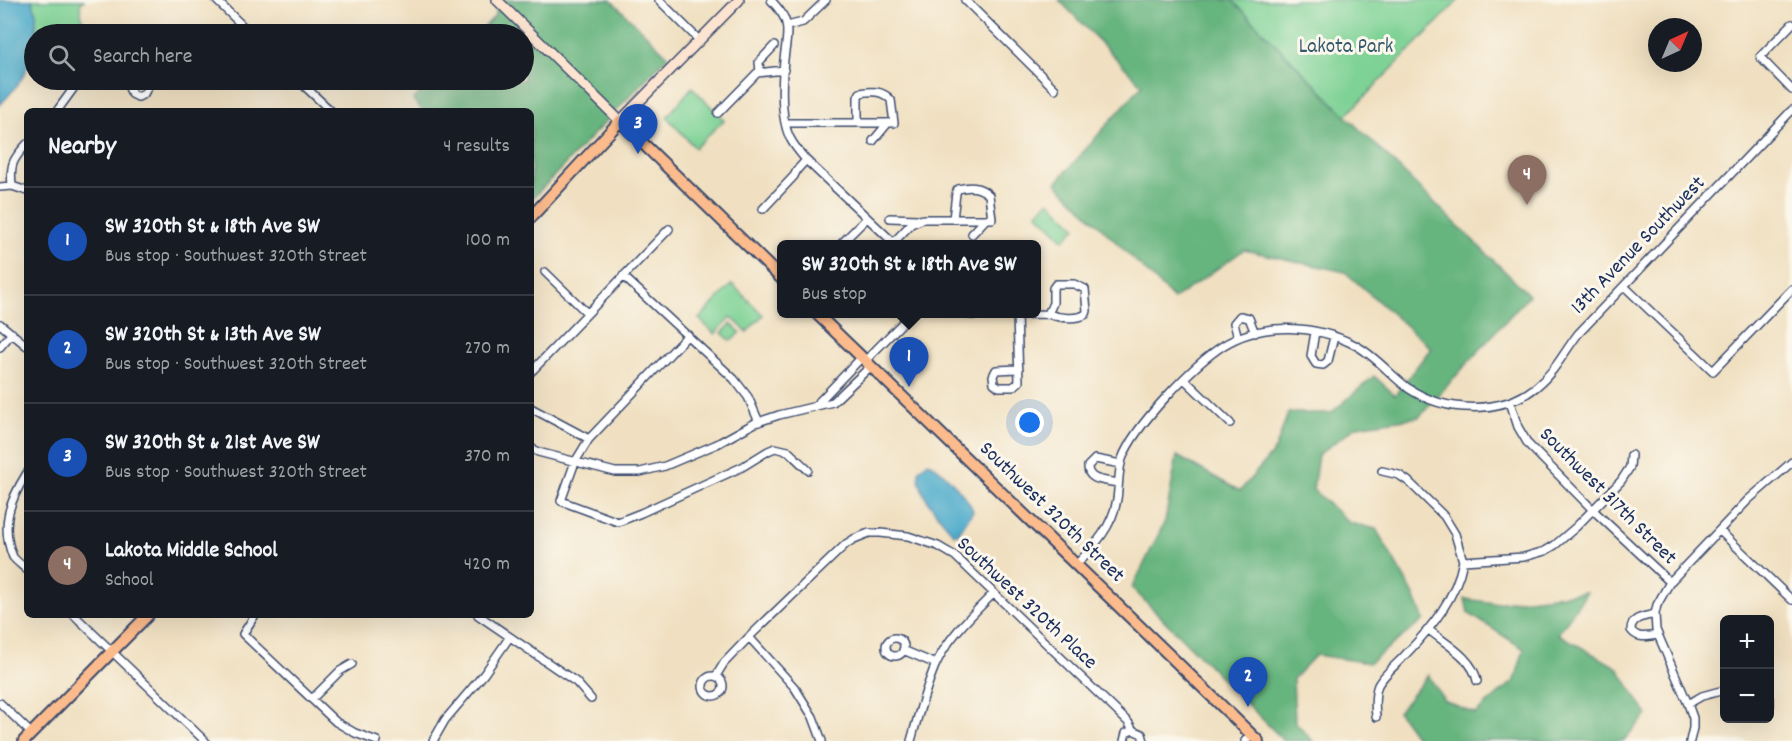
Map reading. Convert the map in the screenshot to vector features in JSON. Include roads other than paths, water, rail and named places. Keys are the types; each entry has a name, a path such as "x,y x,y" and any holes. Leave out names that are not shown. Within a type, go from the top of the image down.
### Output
{"main road":[{"path":"497,0 521,24"},
{"path":"534,213 620,121 740,0"},
{"path":"534,36 777,274"},
{"name":"Southwest 320th Street","path":"821,318 1077,564 1252,739"},
{"path":"28,737 145,618"}],"street":[{"path":"216,0 241,24"},
{"path":"659,0 700,41"},
{"path":"771,0 785,18 787,26 783,101 785,123 790,139 806,160 890,240"},
{"path":"787,26 803,22 826,0"},
{"path":"965,0 1055,88"},
{"path":"1792,24 1760,57 1792,90"},
{"path":"760,72 759,62 774,46"},
{"path":"718,113 753,76 760,72 784,70"},
{"path":"59,108 72,90"},
{"path":"309,90 328,108"},
{"path":"785,123 858,123 894,123 892,103 886,95 878,92 859,94 858,123"},
{"name":"13th Avenue Southwest","path":"1510,402 1535,387 1552,371 1578,334 1792,110"},
{"path":"873,141 888,123"},
{"path":"12,186 10,170 14,159 24,147"},
{"path":"763,209 806,160"},
{"path":"0,187 12,186 24,190"},
{"path":"890,218 923,219 953,219 992,219 990,198 976,187 957,190 953,219"},
{"path":"845,240 867,218"},
{"path":"897,240 911,224 923,219"},
{"path":"972,234 986,219"},
{"path":"534,369 669,229"},
{"path":"545,272 587,314"},
{"path":"623,276 734,379 748,397 759,422"},
{"path":"1041,314 1056,317 1084,316 1087,311 1085,289 1074,284 1056,284 1053,288 1053,303 1048,314"},
{"path":"1624,286 1713,371 1792,289"},
{"path":"1238,339 1234,323 1240,316 1250,318 1255,333"},
{"path":"815,406 866,361 907,318"},
{"path":"1017,318 1019,369"},
{"path":"0,324 24,343"},
{"path":"1077,564 1105,531 1115,508 1121,464 1130,443 1141,426 1208,356 1225,344 1238,339 1255,333 1288,328 1315,332 1334,337 1368,353 1410,389 1427,398 1444,404 1476,407 1510,402"},
{"path":"1315,332 1311,356 1313,362 1319,365 1328,361 1334,337"},
{"path":"0,347 12,333"},
{"path":"688,335 589,439 575,462 561,501 618,522 742,467 768,450 776,448 788,451 808,470"},
{"path":"534,449 615,472 640,472 666,466 717,444 759,422 833,402 839,398 866,361"},
{"path":"1184,379 1230,423"},
{"name":"Southwest 317th Street","path":"1510,402 1518,427 1528,444 1593,510 1670,582"},
{"path":"534,410 589,439"},
{"path":"1463,561 1524,557 1545,551 1565,537 1626,474 1631,455"},
{"path":"1118,483 1092,477 1088,472 1088,465 1095,459 1121,464"},
{"path":"1690,741 1693,718 1656,630 1655,614 1660,598 1670,582 1768,481 1792,462"},
{"path":"1376,717 1375,702 1378,686 1388,672 1429,630 1453,594 1460,578 1463,561 1455,534 1444,516 1408,481 1399,475 1382,471"},
{"path":"24,478 3,517 5,538 13,557 24,567"},
{"path":"1720,531 1792,600"},
{"name":"Southwest 320th Place","path":"749,637 846,544 869,533 892,533 921,539 955,556 1128,722 1133,730 1142,734 1144,741"},
{"path":"911,741 936,664 950,641 993,594"},
{"path":"1655,614 1635,620 1631,630 1641,637 1659,635"},
{"path":"77,618 205,741"},
{"path":"253,618 243,634 336,722 355,733 377,741"},
{"path":"482,618 576,682 591,699"},
{"path":"1429,630 1467,660 1476,673 1477,681"},
{"path":"716,676 724,663 749,637 795,688 813,717 822,741"},
{"path":"433,741 445,720 484,674 509,638"},
{"path":"903,650 936,664"},
{"path":"312,699 340,671 352,664"},
{"path":"1688,704 1702,696 1720,691"},
{"path":"0,703 28,737"},
{"path":"1124,741 1126,733 1133,730"}],"water":[{"path":"0,0 32,0 36,13 36,24 24,24 24,75 0,105"},
{"path":"928,462 954,484 973,511 958,534 954,534 925,497 919,479 919,470"}],"place":[{"name":"SW 320th St & 21st Ave SW","path":"638,154"},
{"name":"Lakota Middle School","path":"1527,205"},
{"name":"SW 320th St & 18th Ave SW","path":"909,387"},
{"name":"SW 320th St & 13th Ave SW","path":"1248,707"}],"park label":[{"name":"Lakota Park","path":"1346,48"}]}
